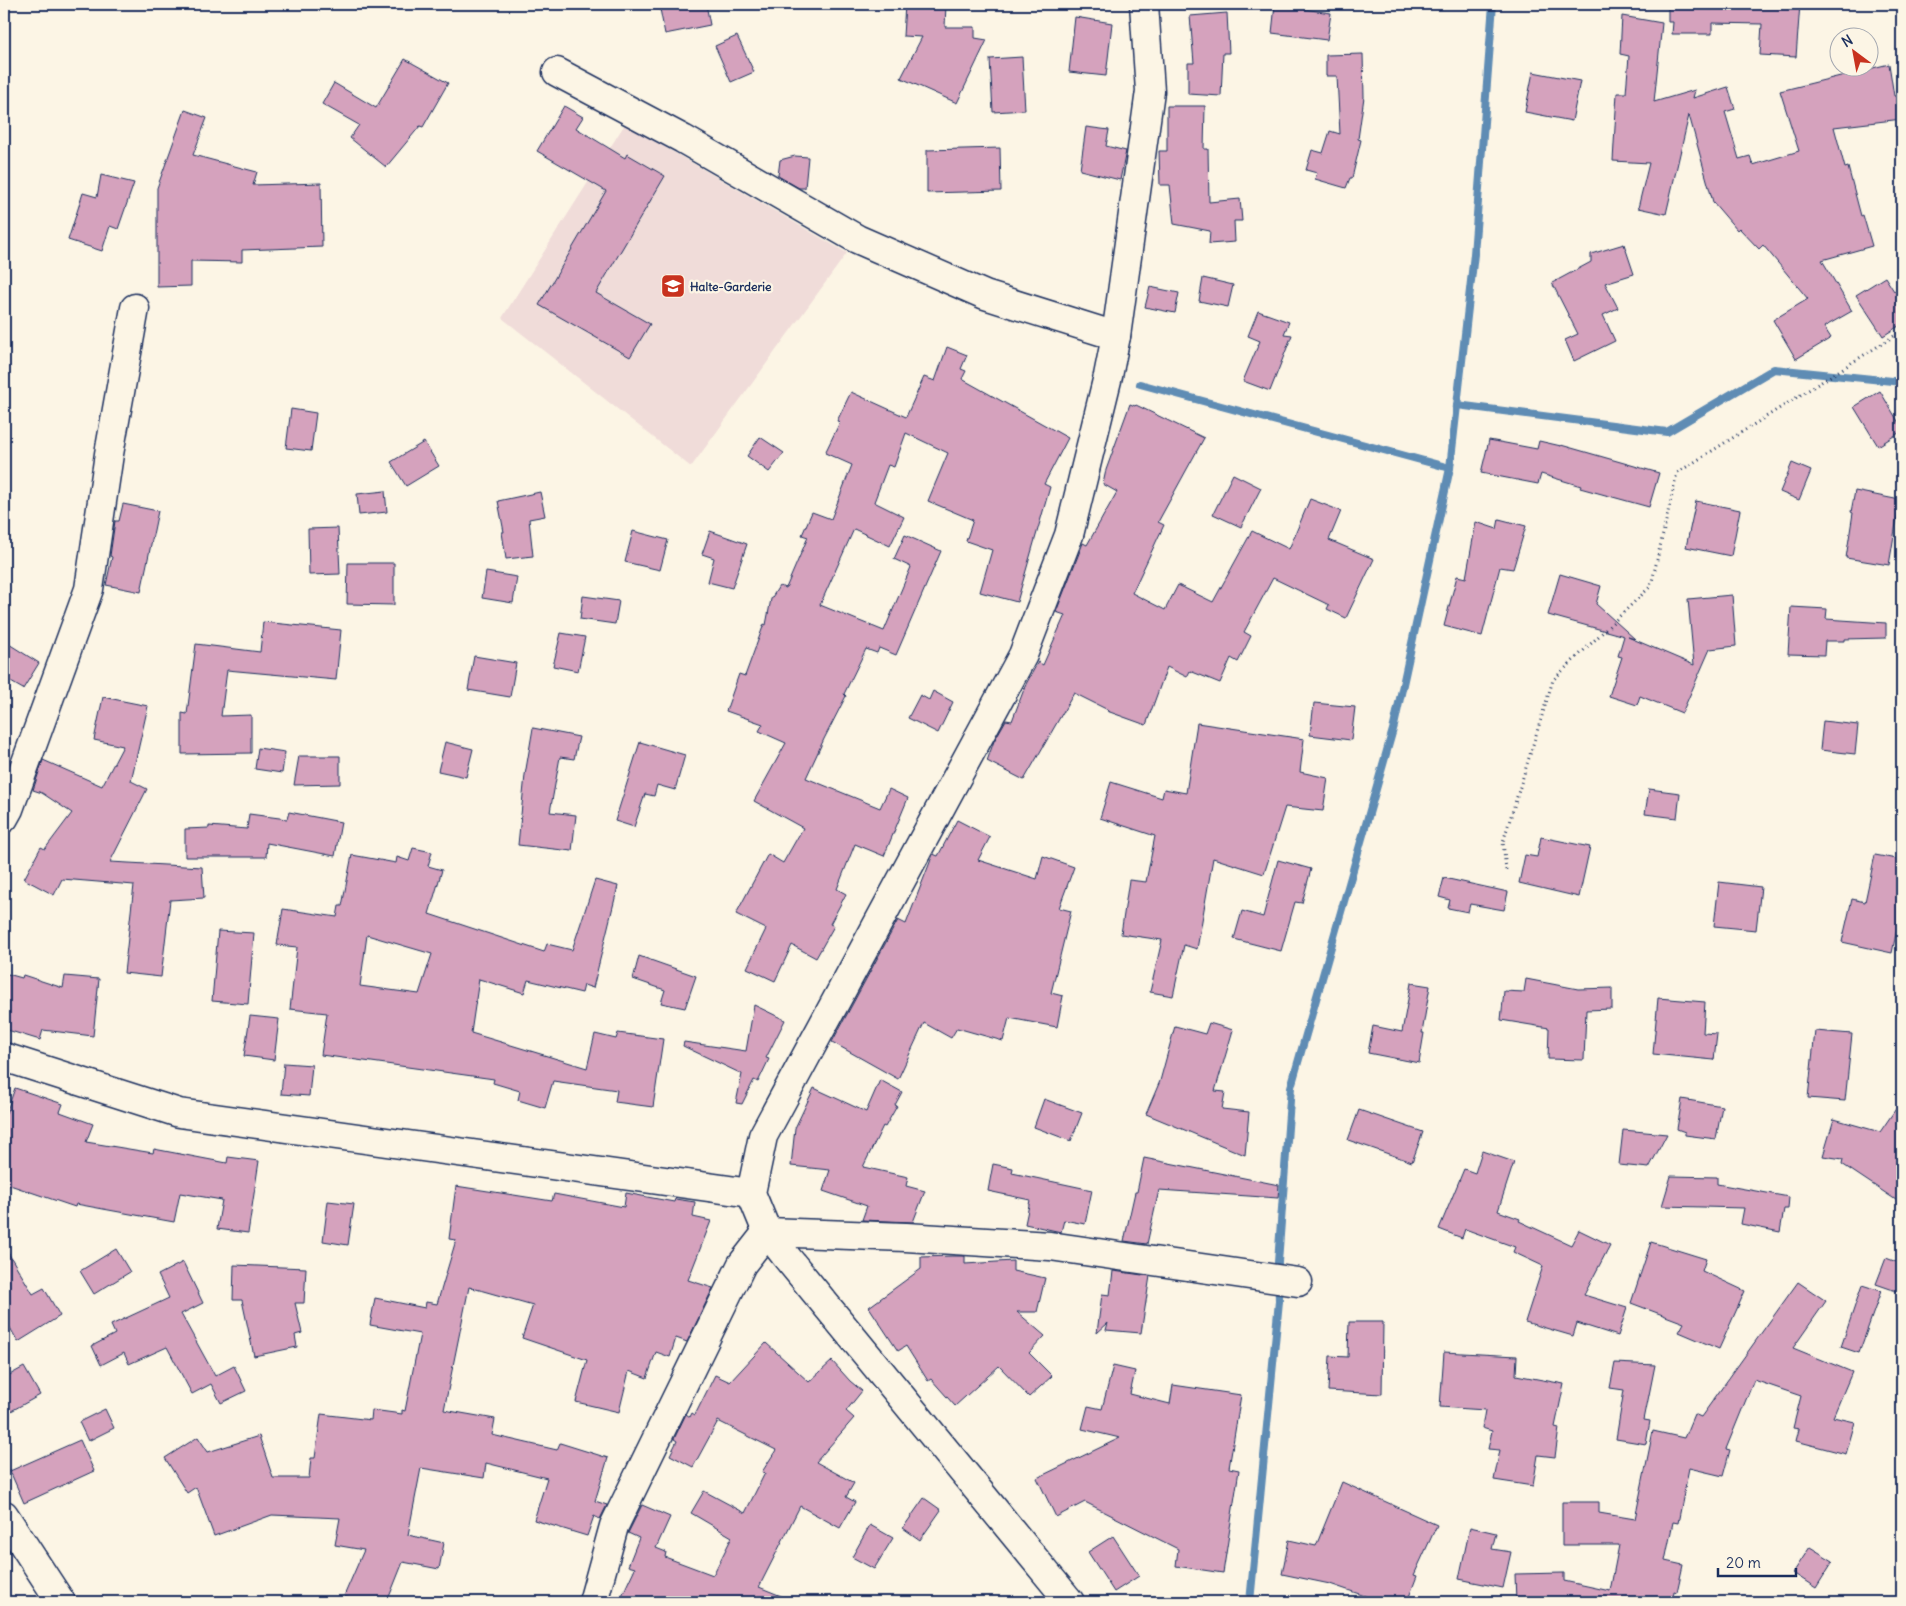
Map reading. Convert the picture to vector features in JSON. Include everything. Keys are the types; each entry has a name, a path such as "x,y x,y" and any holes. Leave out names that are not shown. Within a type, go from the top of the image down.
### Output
{"street":[{"path":"1070,1602 767,1232 751,1193 763,1136 1023,655 1069,535 1116,336 1150,91 1144,4"},
{"path":"557,72 683,139 857,239 985,295 1116,336"},
{"path":"4,818 9,809 90,589 108,454 135,308"},
{"path":"4,1057 179,1113 751,1193"},
{"path":"767,1232 906,1237 1050,1246 1284,1280"},
{"path":"594,1602 614,1526 742,1264 767,1232"},
{"path":"4,1516 61,1602"}],"path":[{"path":"1506,870 1503,842 1553,680 1651,586 1677,473 1902,331"}],"shaded area":[{"name":"Halte-Garderie","path":"625,124 847,253 691,467 502,318"}],"building":[{"path":"659,4 706,4 710,25 665,34"},
{"path":"905,4 946,4 945,27 975,27 975,38 987,40 957,103 901,78 922,37 903,36"},
{"path":"1668,4 1800,4 1796,57 1760,55 1762,24 1712,23 1712,34 1672,34 1673,22 1668,22"},
{"path":"1275,5 1331,13 1327,40 1272,33"},
{"path":"1227,13 1229,53 1223,53 1221,96 1188,94 1188,63 1194,63 1190,16"},
{"path":"1622,16 1662,23 1654,102 1695,90 1693,98 1728,87 1735,109 1725,112 1739,159 1750,156 1753,165 1799,151 1780,91 1832,78 1878,78 1878,67 1889,64 1894,96 1902,96 1902,119 1834,127 1845,168 1848,167 1861,216 1863,215 1872,246 1822,260 1852,311 1824,327 1831,338 1796,359 1773,320 1808,299 1763,245 1759,249 1739,228 1737,230 1713,202 1689,115 1666,214 1638,208 1649,163 1613,161 1617,93 1626,93 1629,56 1620,54"},
{"path":"1075,17 1112,23 1106,76 1069,72"},
{"path":"737,36 754,72 731,82 715,46"},
{"path":"1363,54 1364,97 1358,139 1361,140 1352,178 1350,178 1346,188 1315,179 1317,173 1306,170 1312,150 1323,153 1330,131 1340,134 1337,76 1326,76 1326,55"},
{"path":"1022,57 1025,110 993,112 990,59"},
{"path":"405,59 448,83 423,127 420,126 386,167 350,138 359,125 322,104 334,83 376,108"},
{"path":"1533,72 1580,81 1572,121 1525,112"},
{"path":"564,106 583,117 576,128 625,158 627,154 665,176 596,293 650,324 630,357 539,305 606,191 537,151"},
{"path":"1167,106 1205,106 1204,149 1208,149 1209,202 1240,199 1242,221 1234,221 1235,242 1209,244 1210,231 1174,224 1170,185 1160,185 1159,151 1167,151"},
{"path":"185,110 207,118 193,155 257,172 253,185 321,183 322,247 242,250 242,262 191,261 191,286 157,287 157,188"},
{"path":"1086,127 1109,130 1106,146 1126,151 1120,180 1080,170"},
{"path":"1000,148 1001,191 927,193 927,150"},
{"path":"795,156 808,157 805,188 799,188 778,176 780,160"},
{"path":"101,175 134,183 118,229 110,226 102,251 68,240 83,193 97,197"},
{"path":"1624,244 1634,274 1605,283 1618,308 1603,315 1615,341 1574,361 1565,340 1578,334 1552,283 1591,262 1591,254"},
{"path":"1885,277 1894,291 1902,286 1902,324 1883,336 1856,295"},
{"path":"1203,278 1233,285 1228,307 1199,301"},
{"path":"1150,287 1179,293 1175,313 1145,307"},
{"path":"1258,311 1289,322 1284,334 1292,335 1270,391 1243,381 1260,341 1248,336"},
{"path":"947,347 967,355 961,369 966,371 962,379 1068,438 1044,484 1050,487 1017,602 980,592 992,550 966,541 973,520 928,501 948,453 906,433 894,467 888,465 874,502 904,517 890,546 854,529 820,605 884,631 911,567 894,559 905,535 941,551 896,655 879,648 877,653 866,649 844,694 846,696 806,778 880,808 889,789 908,798 884,856 855,844 837,889 846,894 830,924 834,926 816,958 792,945 775,981 747,968 766,929 736,914 768,854 783,863 803,828 754,801 786,743 759,731 763,724 726,711 739,674 745,676 764,624 766,625 771,599 779,586 786,588 808,537 802,535 812,512 831,519 852,465 825,453 840,422 837,421 851,392 906,417 924,377 935,381"},
{"path":"1880,391 1902,431 1878,446 1854,407"},
{"path":"1130,404 1136,405 1204,438 1158,522 1164,525 1132,593 1165,610 1178,585 1213,602 1252,531 1289,549 1310,499 1341,511 1329,540 1374,559 1346,618 1327,609 1329,605 1273,578 1244,632 1251,636 1238,662 1231,658 1220,683 1190,671 1187,677 1167,667 1146,725 1107,711 1074,693 1024,780 987,761 994,741 1006,720 1012,721 1026,684 1038,662 1043,665 1065,615 1056,612 1083,543 1087,545 1117,492 1103,484 1106,470"},
{"path":"291,409 316,413 311,451 286,448"},
{"path":"760,437 784,453 769,472 747,456"},
{"path":"1489,440 1537,449 1539,441 1561,445 1659,473 1649,507 1580,488 1581,486 1541,474 1538,484 1481,473"},
{"path":"424,442 439,466 406,486 391,462"},
{"path":"1792,463 1811,471 1799,500 1780,492"},
{"path":"1233,474 1261,488 1241,527 1213,514"},
{"path":"385,491 387,512 359,515 357,494"},
{"path":"1855,491 1900,500 1889,565 1846,558"},
{"path":"540,492 545,516 529,519 533,556 506,559 502,532 504,532 498,501"},
{"path":"1696,501 1740,510 1731,556 1686,547"},
{"path":"123,504 158,511 141,592 106,585 112,557 110,556 115,521 119,521"},
{"path":"1499,519 1526,526 1513,569 1500,567 1482,636 1444,626 1457,576 1466,578 1476,522 1497,529"},
{"path":"338,528 340,574 309,575 308,529"},
{"path":"633,531 668,540 660,570 625,562"},
{"path":"710,531 747,544 732,588 708,582 714,558 702,554"},
{"path":"348,563 394,563 394,605 347,604"},
{"path":"486,572 517,577 513,603 482,598"},
{"path":"1560,574 1601,586 1596,604 1635,639 1628,637 1694,665 1688,599 1732,595 1736,646 1710,649 1682,713 1640,696 1637,705 1609,696 1622,657 1618,656 1624,636 1548,615"},
{"path":"583,596 619,601 615,624 580,619"},
{"path":"1791,607 1827,609 1826,619 1886,623 1886,638 1825,641 1824,655 1788,654"},
{"path":"263,622 341,630 336,680 227,670 221,716 251,715 251,753 182,754 182,713 187,714 196,644 260,652"},
{"path":"561,633 585,637 578,671 553,666"},
{"path":"4,641 39,663 23,689 4,678"},
{"path":"474,656 516,663 510,697 468,690"},
{"path":"933,691 953,702 938,733 908,718 920,695 929,700"},
{"path":"103,697 148,706 131,781 147,789 110,862 202,867 204,898 170,900 161,977 124,973 134,885 62,879 54,895 24,879 41,847 45,849 72,813 42,793 33,790 43,760 102,786 123,746 94,740"},
{"path":"1314,703 1355,707 1351,740 1310,735"},
{"path":"1823,721 1858,725 1855,754 1820,750"},
{"path":"1197,723 1304,739 1300,772 1328,778 1323,811 1285,807 1264,874 1213,858 1197,949 1184,945 1173,996 1150,992 1162,940 1121,934 1129,880 1146,882 1155,836 1100,818 1111,782 1162,798 1164,789 1186,793"},
{"path":"533,728 579,737 574,759 560,757 550,812 576,815 572,851 518,845 525,775"},
{"path":"445,742 473,749 466,777 438,771"},
{"path":"640,742 685,755 675,790 657,785 654,796 645,794 634,827 615,821"},
{"path":"258,748 285,752 282,773 255,769"},
{"path":"299,756 340,756 340,784 294,785"},
{"path":"1649,789 1680,793 1677,818 1645,814"},
{"path":"289,812 341,822 335,856 267,843 266,857 185,857 185,829 209,828 209,826 247,829 249,814 287,819"},
{"path":"957,820 990,837 978,860 1037,879 1043,856 1074,867 1059,908 1071,911 1051,993 1063,996 1057,1027 1009,1018 1003,1041 957,1028 951,1038 924,1023 898,1079 832,1042 898,920 906,924 933,854 938,856"},
{"path":"1541,837 1590,847 1579,897 1519,883 1525,855 1537,857"},
{"path":"413,848 432,852 428,866 442,870 429,914 544,952 547,944 572,950 595,880 618,886 593,988 584,985 582,993 528,980 524,993 479,979 471,1033 587,1068 595,1034 616,1039 618,1033 663,1039 653,1107 615,1102 617,1090 553,1081 545,1108 518,1100 520,1091 493,1083 494,1079 321,1055 327,1013 290,1009 297,947 277,945 283,909 337,917 339,906 342,906 352,855 396,863 397,857 409,861","holes":["367,935 432,954 419,994 360,986"]},
{"path":"1875,855 1902,860 1902,905 1892,953 1842,942 1852,899 1865,902"},
{"path":"1278,860 1311,869 1302,903 1295,902 1281,951 1234,939 1242,911 1263,917"},
{"path":"1444,878 1508,892 1504,910 1470,904 1468,912 1448,908 1450,900 1439,897"},
{"path":"1719,882 1761,887 1756,930 1714,926"},
{"path":"218,931 254,933 248,1004 212,1001"},
{"path":"639,956 696,976 685,1008 661,1003 665,990 633,979"},
{"path":"4,973 22,978 23,975 63,988 65,976 99,979 93,1036 43,1030 40,1040 4,1029"},
{"path":"1526,979 1578,989 1612,988 1612,1009 1586,1010 1584,1060 1548,1059 1549,1028 1501,1020 1504,991 1524,992"},
{"path":"1411,983 1430,986 1419,1063 1368,1053 1373,1026 1402,1032"},
{"path":"1658,998 1705,1002 1703,1033 1717,1034 1714,1060 1653,1054"},
{"path":"754,1005 785,1020 766,1058 769,1059 758,1082 754,1080 742,1104 736,1103 742,1074 683,1046 684,1042 746,1051"},
{"path":"250,1016 279,1019 274,1060 244,1056"},
{"path":"1209,1023 1233,1030 1215,1091 1225,1092 1222,1109 1249,1112 1245,1155 1146,1114 1160,1081 1175,1026 1205,1034"},
{"path":"1815,1031 1852,1034 1845,1101 1808,1098"},
{"path":"284,1063 312,1065 309,1096 281,1094"},
{"path":"880,1080 902,1092 895,1105 897,1106 885,1127 883,1126 863,1167 908,1177 906,1186 925,1191 913,1222 862,1220 867,1206 823,1191 830,1170 791,1166 795,1128 814,1088 866,1112"},
{"path":"15,1088 63,1104 60,1112 93,1124 86,1142 153,1153 154,1149 227,1163 228,1157 259,1161 248,1233 217,1229 222,1200 180,1193 174,1222 76,1204 75,1207 4,1183 4,1119"},
{"path":"1044,1099 1082,1113 1071,1141 1034,1127"},
{"path":"1682,1099 1722,1106 1716,1139 1685,1135 1685,1132 1677,1129"},
{"path":"1902,1100 1902,1204 1842,1164 1843,1159 1823,1156 1834,1119 1880,1132"},
{"path":"1359,1110 1423,1132 1412,1162 1348,1140"},
{"path":"1623,1130 1667,1134 1649,1168 1619,1165"},
{"path":"1482,1151 1514,1162 1498,1211 1520,1219 1519,1221 1571,1245 1579,1230 1610,1245 1584,1295 1627,1308 1618,1336 1577,1323 1573,1336 1525,1322 1543,1266 1513,1252 1515,1247 1465,1229 1462,1238 1439,1229 1464,1169 1475,1173"},
{"path":"1144,1158 1279,1185 1278,1198 1159,1190 1147,1244 1124,1241"},
{"path":"993,1164 1013,1168 1012,1173 1092,1190 1085,1224 1064,1220 1061,1232 1025,1224 1030,1200 988,1191"},
{"path":"1671,1176 1717,1177 1717,1184 1789,1197 1788,1209 1784,1209 1780,1232 1741,1224 1744,1208 1662,1206"},
{"path":"456,1186 552,1201 554,1194 624,1207 626,1193 674,1202 675,1199 695,1202 693,1217 711,1221 688,1280 713,1288 687,1342 676,1338 670,1357 656,1352 647,1378 629,1371 619,1412 576,1402 587,1360 522,1338 533,1305 469,1287 444,1410 495,1419 492,1435 557,1450 560,1443 608,1458 595,1501 607,1505 600,1519 594,1516 587,1536 534,1520 547,1478 486,1463 484,1478 421,1468 408,1535 444,1543 439,1569 403,1562 387,1602 359,1602 344,1596 364,1550 335,1545 340,1518 272,1515 214,1536 196,1487 187,1493 165,1458 198,1437 208,1452 259,1436 273,1478 309,1478 311,1458 315,1458 321,1414 371,1420 372,1410 402,1414 402,1410 405,1411 420,1334 370,1325 375,1298 425,1308 426,1302 437,1304 456,1240 449,1239"},
{"path":"328,1201 354,1204 348,1245 323,1241"},
{"path":"1651,1242 1706,1259 1702,1271 1745,1291 1719,1349 1679,1332 1684,1323 1631,1303"},
{"path":"4,1246 33,1294 44,1288 60,1316 18,1342 4,1317"},
{"path":"116,1249 130,1272 94,1294 80,1271"},
{"path":"965,1256 965,1264 1013,1261 1013,1271 1045,1278 1037,1312 1017,1312 1045,1336 1029,1353 1052,1376 1029,1397 999,1366 955,1406 931,1379 928,1381 906,1346 898,1351 869,1307 921,1269 921,1257"},
{"path":"1886,1258 1902,1264 1902,1293 1876,1284"},
{"path":"183,1262 203,1303 181,1314 215,1376 234,1366 246,1391 221,1403 211,1384 192,1394 167,1347 129,1364 124,1353 101,1365 92,1346 115,1334 111,1325 169,1298 158,1275"},
{"path":"234,1265 306,1268 304,1303 295,1303 302,1333 295,1335 297,1347 254,1356 242,1300 233,1300"},
{"path":"1113,1271 1150,1276 1141,1333 1106,1330 1108,1323 1097,1333 1102,1294 1110,1295"},
{"path":"1798,1282 1826,1301 1793,1348 1852,1372 1833,1417 1855,1422 1846,1454 1796,1441 1799,1429 1793,1428 1801,1396 1754,1380 1726,1449 1730,1450 1723,1476 1689,1468 1678,1523 1673,1522 1665,1561 1683,1565 1677,1592 1674,1591 1672,1602 1516,1602 1515,1574 1564,1573 1564,1581 1610,1591 1619,1545 1562,1545 1562,1502 1599,1502 1599,1513 1635,1519 1653,1431 1684,1438 1694,1414 1701,1417"},
{"path":"1862,1285 1881,1291 1859,1353 1841,1347"},
{"path":"1349,1322 1383,1322 1382,1394 1328,1391 1330,1356 1348,1357"},
{"path":"766,1343 809,1382 832,1361 862,1391 846,1411 854,1418 816,1462 854,1483 846,1497 855,1502 840,1528 800,1506 759,1587 796,1602 619,1602 635,1568 628,1566 639,1538 628,1533 642,1505 670,1517 656,1548 666,1552 665,1557 713,1575 732,1537 691,1513 704,1491 745,1513 765,1473 762,1472 776,1450 718,1421 693,1467 670,1455 677,1441 674,1439 686,1414 690,1417 692,1413 695,1415 715,1375 730,1382"},
{"path":"1444,1352 1517,1356 1516,1375 1564,1384 1555,1427 1559,1428 1555,1457 1538,1455 1533,1486 1494,1480 1500,1450 1488,1449 1492,1431 1482,1428 1485,1410 1440,1407"},
{"path":"1615,1363 1655,1365 1644,1420 1650,1421 1646,1444 1616,1439 1624,1390 1610,1388"},
{"path":"1113,1366 1135,1371 1130,1394 1170,1404 1173,1385 1241,1395 1229,1468 1239,1470 1223,1573 1176,1566 1178,1549 1085,1502 1056,1517 1037,1478 1120,1438 1082,1429 1088,1406 1102,1409"},
{"path":"24,1367 40,1395 4,1415 4,1378"},
{"path":"105,1409 114,1428 88,1441 79,1422"},
{"path":"80,1440 94,1471 24,1503 10,1471"},
{"path":"1342,1482 1437,1525 1414,1575 1417,1576 1407,1602 1369,1602 1371,1598 1330,1584 1282,1574 1289,1540 1316,1546"},
{"path":"924,1498 941,1510 920,1540 903,1528"},
{"path":"870,1525 893,1538 874,1569 852,1557"},
{"path":"1470,1527 1496,1533 1492,1549 1511,1552 1503,1588 1459,1579"},
{"path":"1113,1536 1139,1576 1114,1592 1088,1552"},
{"path":"1810,1547 1833,1561 1816,1588 1793,1573"}],"waterway":[{"path":"1250,1602 1279,1301 1278,1262 1291,1087 1394,726 1450,468 1474,254 1493,4"},
{"path":"1457,405 1667,432 1774,369 1902,382"},
{"path":"1140,384 1450,468"}],"place":[{"name":"Halte-Garderie","path":"673,286"}]}
